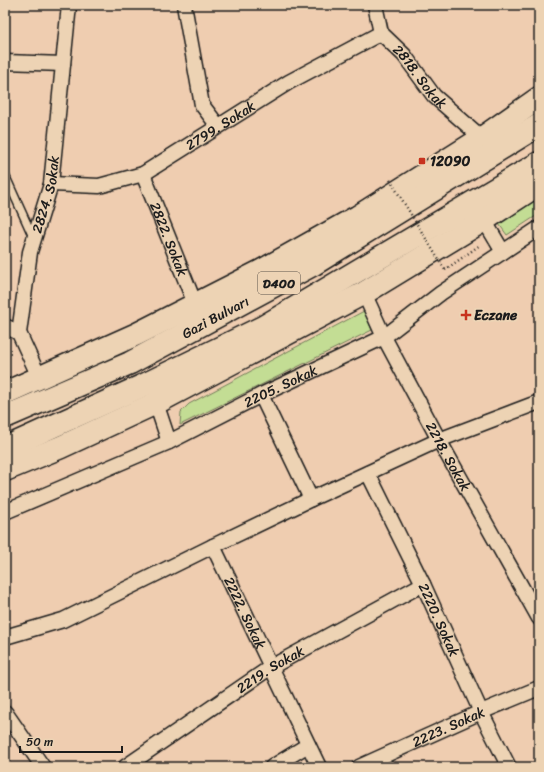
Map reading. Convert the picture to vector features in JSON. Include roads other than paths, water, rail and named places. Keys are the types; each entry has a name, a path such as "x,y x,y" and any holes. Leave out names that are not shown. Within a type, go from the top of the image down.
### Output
{"highway":[{"path":"5,393 137,334 261,271 357,217 482,138 539,98"},
{"path":"482,138 539,119"},
{"name":"Gazi Bulvarı","path":"5,417 130,363 314,264 539,125"},
{"name":"Gazi Bulvarı","path":"5,448 144,386 263,327 539,163"},
{"path":"5,470 61,447 156,403 489,228 539,184"}],"street":[{"name":"2824. Sokak","path":"19,334 30,252 51,184 69,5"},
{"path":"184,5 202,105 218,126"},
{"name":"2818. Sokak","path":"375,5 381,34 404,55 434,96 482,138"},
{"name":"2799. Sokak","path":"51,184 99,186 143,174 289,82 381,34"},
{"path":"5,62 63,64"},
{"name":"2822. Sokak","path":"143,174 195,304"},
{"path":"489,228 503,252"},
{"name":"2205. Sokak","path":"5,512 169,442 261,395 384,337 441,293 539,228"},
{"name":"2218. Sokak","path":"364,293 384,337 439,440 533,592 539,618"},
{"path":"5,326 19,334 39,377"},
{"path":"261,395 312,499"},
{"path":"156,403 169,442"},
{"path":"5,637 63,620 213,546 439,440 538,404"},
{"name":"2220. Sokak","path":"368,473 423,584 481,712 508,767"},
{"name":"2222. Sokak","path":"213,546 319,767"},
{"name":"2219. Sokak","path":"125,767 271,667 423,584"},
{"name":"2223. Sokak","path":"359,767 481,712 539,688"},
{"path":"5,712 43,767"},
{"path":"272,767 308,745"}],"lane":[{"path":"5,175 34,239"}],"place":[{"name":"12090","path":"422,161"},
{"name":"Eczane","path":"466,315"}]}
